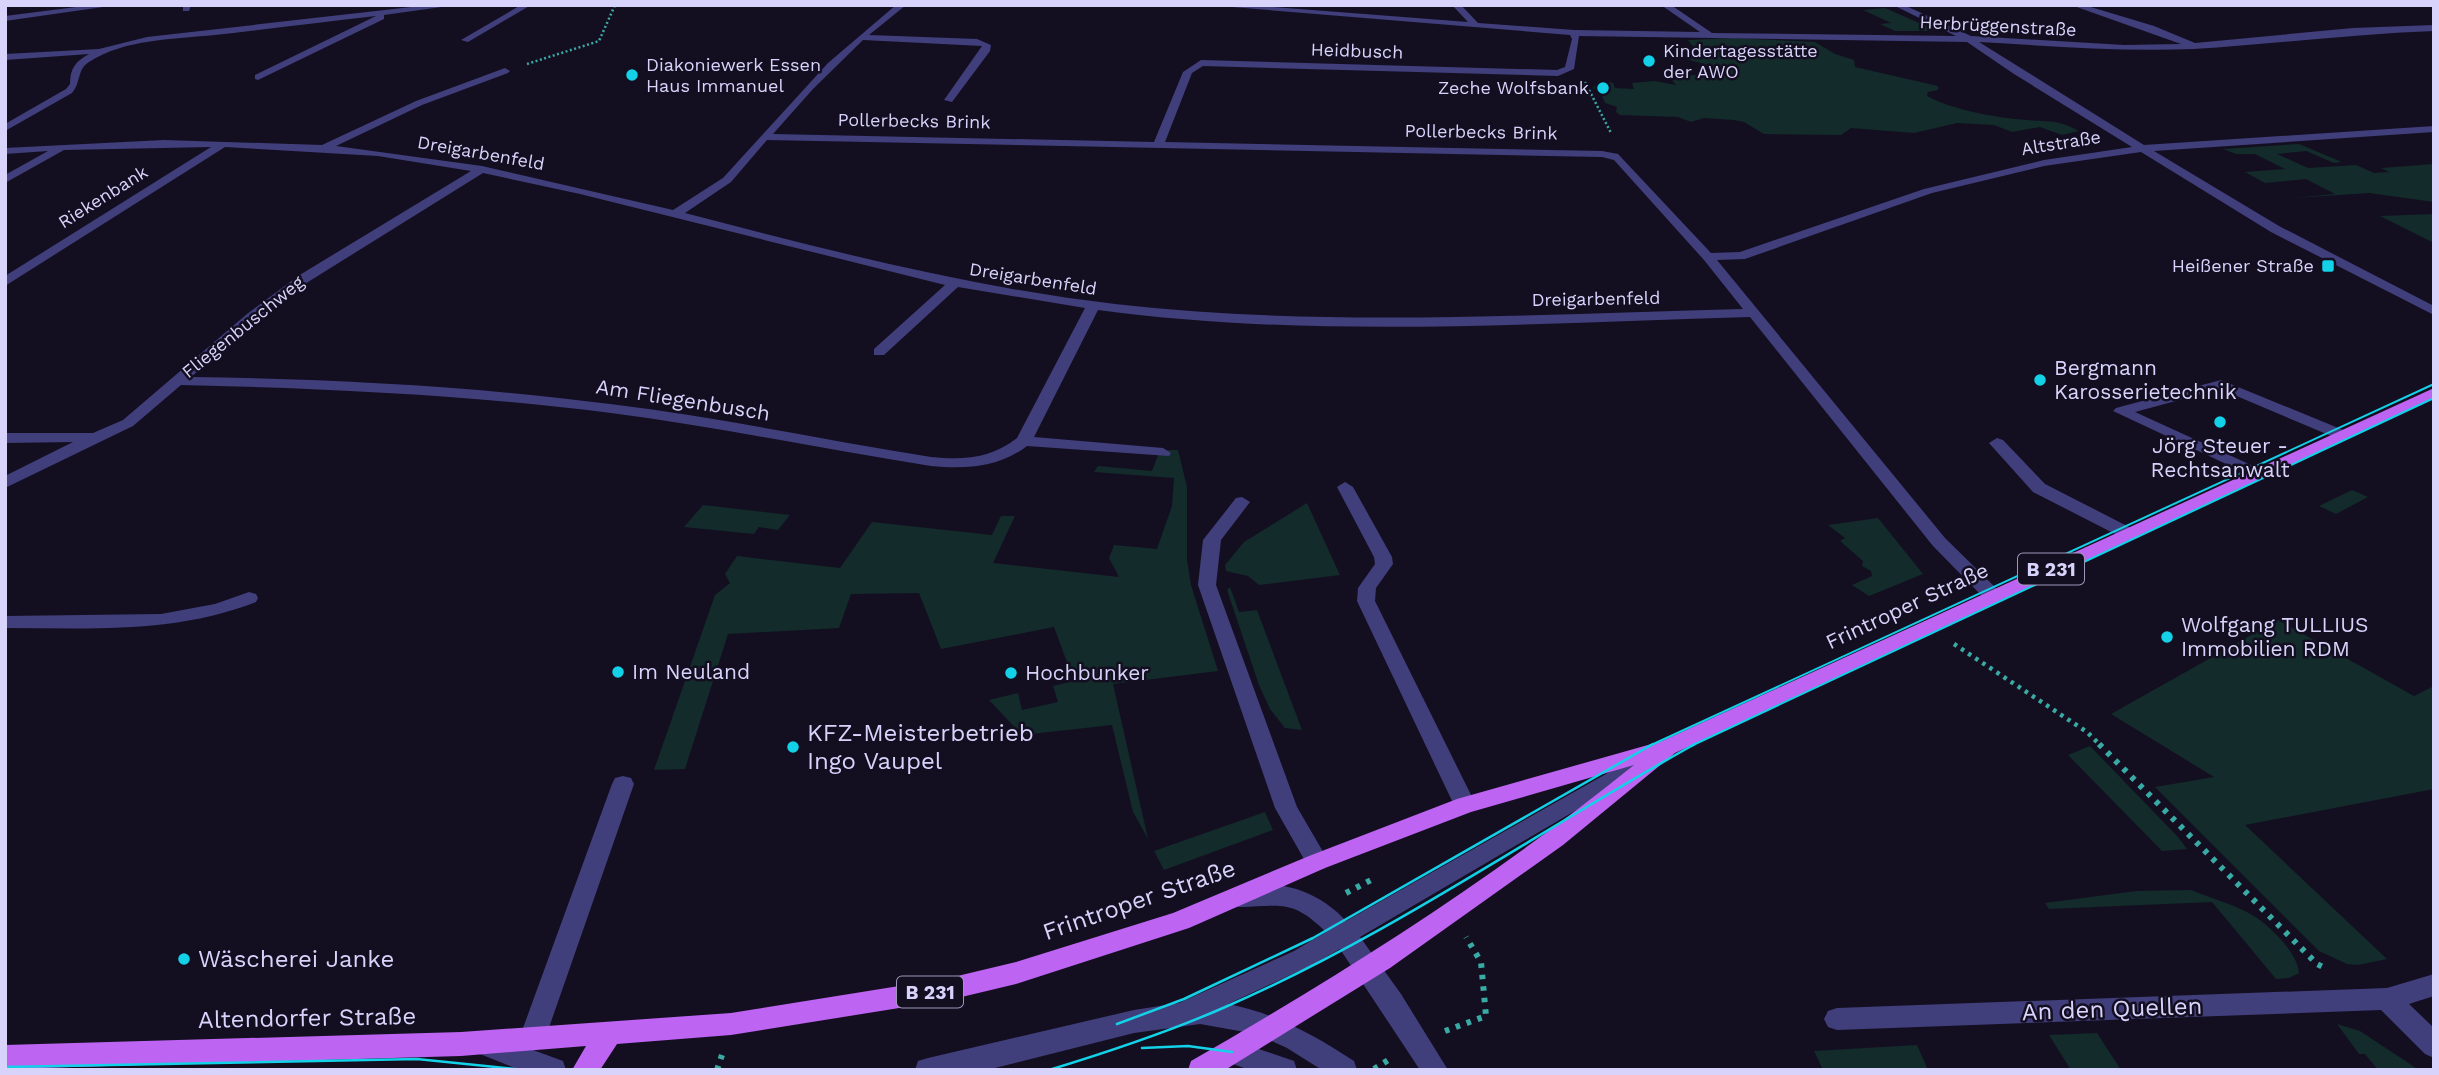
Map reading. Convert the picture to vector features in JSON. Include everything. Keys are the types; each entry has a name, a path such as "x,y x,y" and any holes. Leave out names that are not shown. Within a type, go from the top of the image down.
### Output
{"main road":[{"name":"Frintroper Straße","path":"610,1034 731,1024 949,989 1116,944 1465,805 1670,747 2434,392"},
{"name":"Frintroper Straße","path":"1201,1070 1368,968 1583,820 1670,747"},
{"name":"Altendorfer Straße","path":"5,1057 480,1043 610,1034"},
{"path":"584,1070 610,1034"}],"street":[{"path":"5,19 113,5"},
{"path":"5,57 104,50 173,35 452,5"},
{"path":"465,40 527,5"},
{"path":"677,213 715,191 814,81 861,37 902,5"},
{"name":"Herbrüggenstraße","path":"1212,5 1574,33 1969,39 2124,48 2195,46 2353,31 2434,28"},
{"path":"1456,5 1476,26"},
{"path":"1665,5 1710,35"},
{"path":"1897,5 1969,39 2017,72 2275,229 2434,311"},
{"path":"2075,5 2151,28 2195,46"},
{"path":"299,8 299,21"},
{"path":"72,11 72,23"},
{"path":"258,77 393,11"},
{"path":"1566,71 1576,40 1574,33"},
{"path":"861,37 977,42 987,45 986,51 948,100"},
{"path":"5,128 69,91 75,84 78,66 104,50"},
{"name":"Heidbusch","path":"1158,146 1188,72 1202,63 1566,71"},
{"name":"Dreigarbenfeld","path":"323,148 419,103 505,71"},
{"name":"Altstraße","path":"1708,257 1741,256 1970,180 2044,163 2144,148 2434,129"},
{"name":"Pollerbecks Brink","path":"765,137 1602,154 1618,157"},
{"name":"Dreigarbenfeld","path":"5,151 63,147 221,145 323,148 482,169 677,213 954,284 1093,306 1208,317 1327,321 1752,313"},
{"name":"Riekenbank","path":"5,282 221,145"},
{"path":"5,180 63,147"},
{"path":"1618,157 1708,257 1939,542 1993,596"},
{"name":"Fliegenbuschweg","path":"5,483 128,423 303,279 482,169"},
{"path":"879,352 954,284"},
{"path":"1093,306 1024,441 1163,453"},
{"name":"Am Fliegenbusch","path":"177,381 345,384 502,396 577,404 956,463 999,459 1014,451 1024,441"},
{"path":"2256,473 2121,411 2221,384 2342,435"},
{"path":"5,438 97,437"},
{"path":"1997,443 2039,488 2127,533"},
{"path":"1345,487 1383,557 1384,564 1367,588 1366,601 1465,805"},
{"path":"1242,502 1212,540 1207,585 1286,808 1317,862"},
{"path":"5,622 175,620 214,613 249,598"},
{"path":"1183,1013 1303,958 1619,773 1670,747"},
{"path":"532,1039 623,783"},
{"path":"1239,897 1272,895 1299,898 1320,909 1368,968 1436,1070"},
{"name":"An den Quellen","path":"1837,1019 2387,999 2434,985"},
{"path":"2387,999 2434,1046"},
{"path":"928,1070 1071,1038 1130,1020 1183,1013 1223,1014 1272,1028 1344,1070"},
{"path":"480,1043 553,1070"},
{"path":"1232,1052 1284,1070"}],"path":[{"path":"505,71 598,41 615,5"},
{"path":"1566,71 1585,82 1614,139 1618,157"},
{"path":"1926,626 2087,732 2317,964 2328,970"}],"green space":[{"path":"1885,8 1933,31 1895,31 1880,24 1891,23 1863,10"},
{"path":"1733,38 1815,42 1835,54 1854,60 1855,67 1938,86 1938,90 1928,92 1927,96 1937,101 1975,112 2059,123 2079,131 2062,135 2040,127 2012,132 1994,125 1957,123 1914,133 1851,128 1841,135 1764,134 1744,122 1734,120 1704,118 1691,122 1678,117 1620,115 1616,112 1617,107 1605,103 1601,94 1593,88 1599,80 1613,83 1615,88 1634,89 1632,83 1654,81 1676,85 1671,79 1722,72 1725,70 1686,59 1706,52 1694,48 1688,40"},
{"path":"2299,144 2342,162 2334,163 2306,151 2277,154 2308,168 2356,165 2374,173 2389,172 2381,168 2434,164 2434,202 2369,193 2294,198 2335,194 2306,179 2265,183 2245,172 2285,169 2255,154 2236,154 2223,149"},
{"path":"2434,214 2434,243 2380,216"},
{"path":"1160,450 1178,450 1187,487 1187,560 1191,585 1218,671 1113,684 1148,839 1133,812 1112,725 1022,735 989,700 1018,693 1022,710 1058,702 1053,686 1074,681 1054,627 941,649 919,593 851,594 839,628 728,634 685,769 654,770 715,595 730,583 725,574 737,556 840,568 872,522 992,535 1001,516 1015,516 993,563 1119,577 1109,558 1114,545 1157,549 1172,506 1174,478 1094,472 1098,466 1152,471"},
{"path":"2352,490 2368,497 2336,514 2319,506"},
{"path":"1307,503 1340,575 1259,585 1248,576 1226,571 1225,565 1244,542"},
{"path":"703,505 790,515 778,530 759,527 754,534 684,527"},
{"path":"1878,518 1923,574 1869,596 1852,585 1872,576 1871,571 1862,566 1863,561 1840,541 1845,538 1828,525"},
{"path":"1230,587 1239,612 1257,610 1302,730 1285,728 1270,709 1259,685 1227,590"},
{"path":"2278,620 2414,696 2434,686 2434,789 2245,825 2387,959 2358,965 2347,964 2319,951 2155,787 2214,777 2111,714"},
{"path":"2090,746 2187,849 2162,851 2068,755"},
{"path":"1265,812 1273,830 1164,870 1154,851"},
{"path":"2191,890 2242,909 2263,922 2289,950 2299,973 2289,978 2276,979 2212,902 2049,909 2045,903 2136,891"},
{"path":"2337,1024 2360,1031 2419,1070 2378,1070 2365,1054 2359,1054"},
{"path":"2097,1033 2121,1070 2071,1070 2049,1035"},
{"path":"1917,1045 1928,1070 1823,1070 1814,1051"}],"tram line":[{"path":"1652,745 2434,384"},
{"path":"1694,745 2434,398"},
{"path":"1117,1024 1184,999 1313,938 1652,745"},
{"path":"1049,1070 1180,1026 1284,980 1403,916 1694,745"},
{"path":"1142,1048 1188,1046 1232,1052"},
{"path":"5,1067 417,1059 524,1070"}],"place":[{"name":"Kindertagesstätte der AWO","path":"1649,61"},
{"name":"Diakoniewerk Essen Haus Immanuel","path":"632,75"},
{"name":"Zeche Wolfsbank","path":"1603,88"},
{"name":"Heißener Straße","path":"2328,266"},
{"name":"Bergmann Karosserietechnik","path":"2040,380"},
{"name":"Jörg Steuer - Rechtsanwalt","path":"2220,422"},
{"name":"Wolfgang TULLIUS Immobilien RDM","path":"2167,637"},
{"name":"Im Neuland","path":"618,672"},
{"name":"Hochbunker","path":"1011,673"},
{"name":"KFZ-Meisterbetrieb Ingo Vaupel","path":"793,747"},
{"name":"Wäscherei Janke","path":"184,959"}]}
